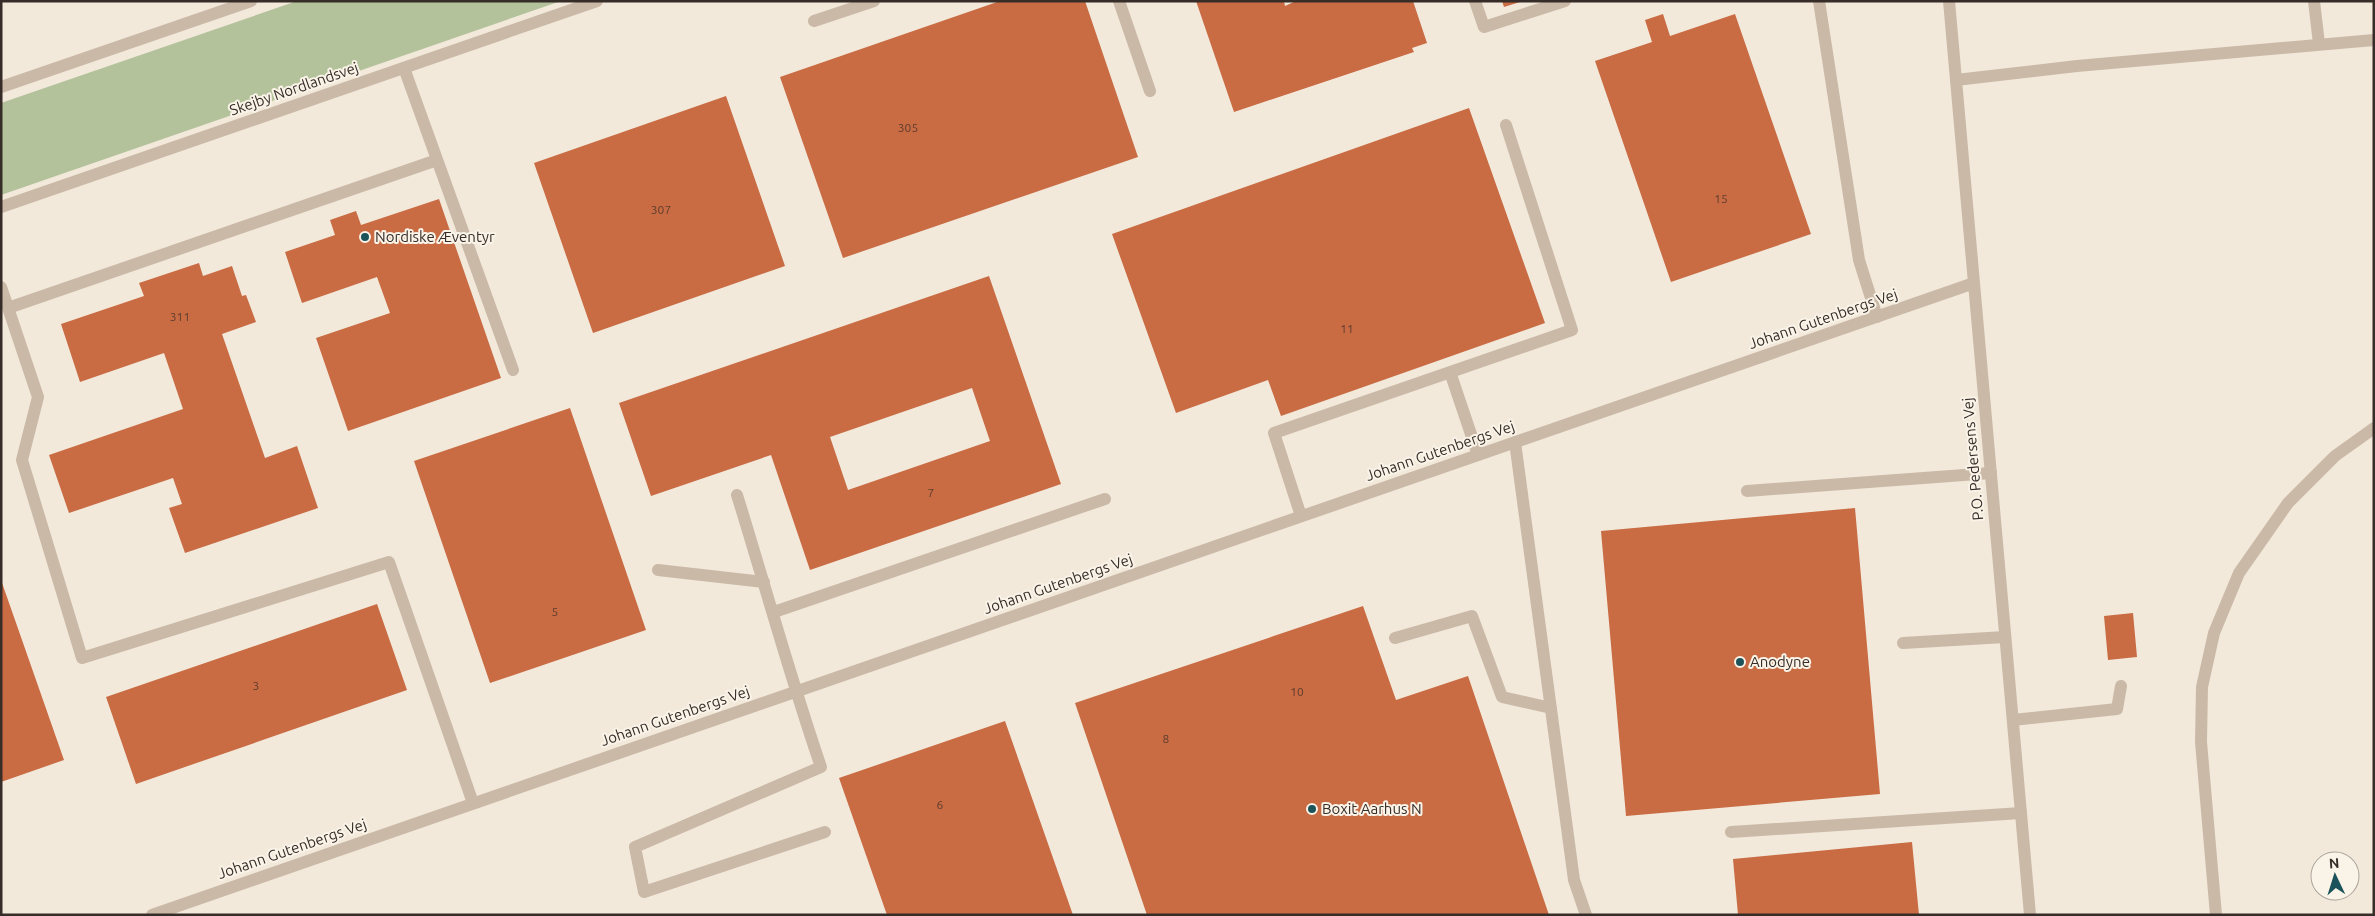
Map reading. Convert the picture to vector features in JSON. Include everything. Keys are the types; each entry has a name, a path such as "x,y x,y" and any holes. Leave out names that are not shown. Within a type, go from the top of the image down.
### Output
{"street":[{"path":"1,87 251,1"},
{"name":"Skejby Nordlandsvej","path":"1,207 597,1"},
{"path":"814,20 874,1"},
{"path":"1119,1 1150,91"},
{"path":"1475,1 1484,27 1565,1"},
{"path":"1819,1 1859,260 1877,317"},
{"name":"P.O. Pedersens Vej","path":"1949,1 2030,915"},
{"path":"2314,1 2319,44"},
{"path":"1956,80 2077,66 2374,40"},
{"path":"404,68 513,370"},
{"path":"1301,516 1274,433 1572,330 1506,124"},
{"path":"8,308 437,160"},
{"name":"Johann Gutenbergs Vej","path":"152,915 1974,284"},
{"path":"1,286 38,396 22,460 82,658 389,562 473,803"},
{"path":"1450,372 1478,455"},
{"path":"2216,915 2201,742 2202,687 2214,633 2239,573 2288,503 2334,456 2374,428"},
{"path":"1515,442 1574,880 1586,915"},
{"path":"1747,491 1991,473"},
{"path":"737,495 774,612 795,692 821,767 635,847 644,892 825,832"},
{"path":"774,612 1105,499"},
{"path":"658,570 764,582"},
{"path":"1395,638 1472,616 1502,698 1551,708"},
{"path":"1903,643 2006,637"},
{"path":"2013,720 2117,709 2121,686"},
{"path":"1731,832 2021,813"}],"green space":[{"path":"297,1 561,1 1,195 1,103"}],"building":[{"path":"1000,1 1085,1 1138,157 843,258 780,77"},
{"path":"1196,1 1284,1 1285,6 1296,1 1413,1 1427,43 1412,48 1414,52 1234,112"},
{"path":"1502,1 1520,1 1520,2 1504,7"},
{"path":"1663,14 1670,36 1735,14 1811,234 1671,282 1595,61 1652,42 1645,20"},
{"path":"726,96 785,266 593,333 534,163"},
{"path":"1469,108 1545,323 1281,416 1268,380 1176,413 1112,234"},
{"path":"439,199 501,378 348,431 316,338 390,313 377,277 302,303 285,252 335,235 330,220 356,211 361,225"},
{"path":"199,263 203,276 232,266 242,296 246,295 256,322 222,334 265,458 297,446 318,508 185,553 169,508 182,504 173,478 69,513 49,455 183,409 164,353 80,382 61,324 144,296 139,283"},
{"path":"989,276 1061,484 810,570 771,455 651,496 619,403","holes":["972,388 990,441 848,490 830,437"]},
{"path":"570,408 646,630 490,683 414,461"},
{"name":"Anodyne","path":"1855,508 1880,794 1626,816 1601,531"},
{"path":"1,580 64,760 1,782"},
{"path":"377,604 407,690 136,784 106,697"},
{"name":"Boxit Aarhus N","path":"1363,606 1396,700 1468,676 1549,915 1147,915 1075,703"},
{"path":"2133,613 2137,657 2108,660 2104,616"},
{"path":"1005,721 1073,915 887,915 839,778"},
{"path":"1912,842 1919,915 1738,915 1733,859"}],"place":[{"name":"Nordiske Æventyr","path":"365,237"},
{"name":"Anodyne","path":"1740,662"},
{"name":"Boxit Aarhus N","path":"1312,809"}]}
